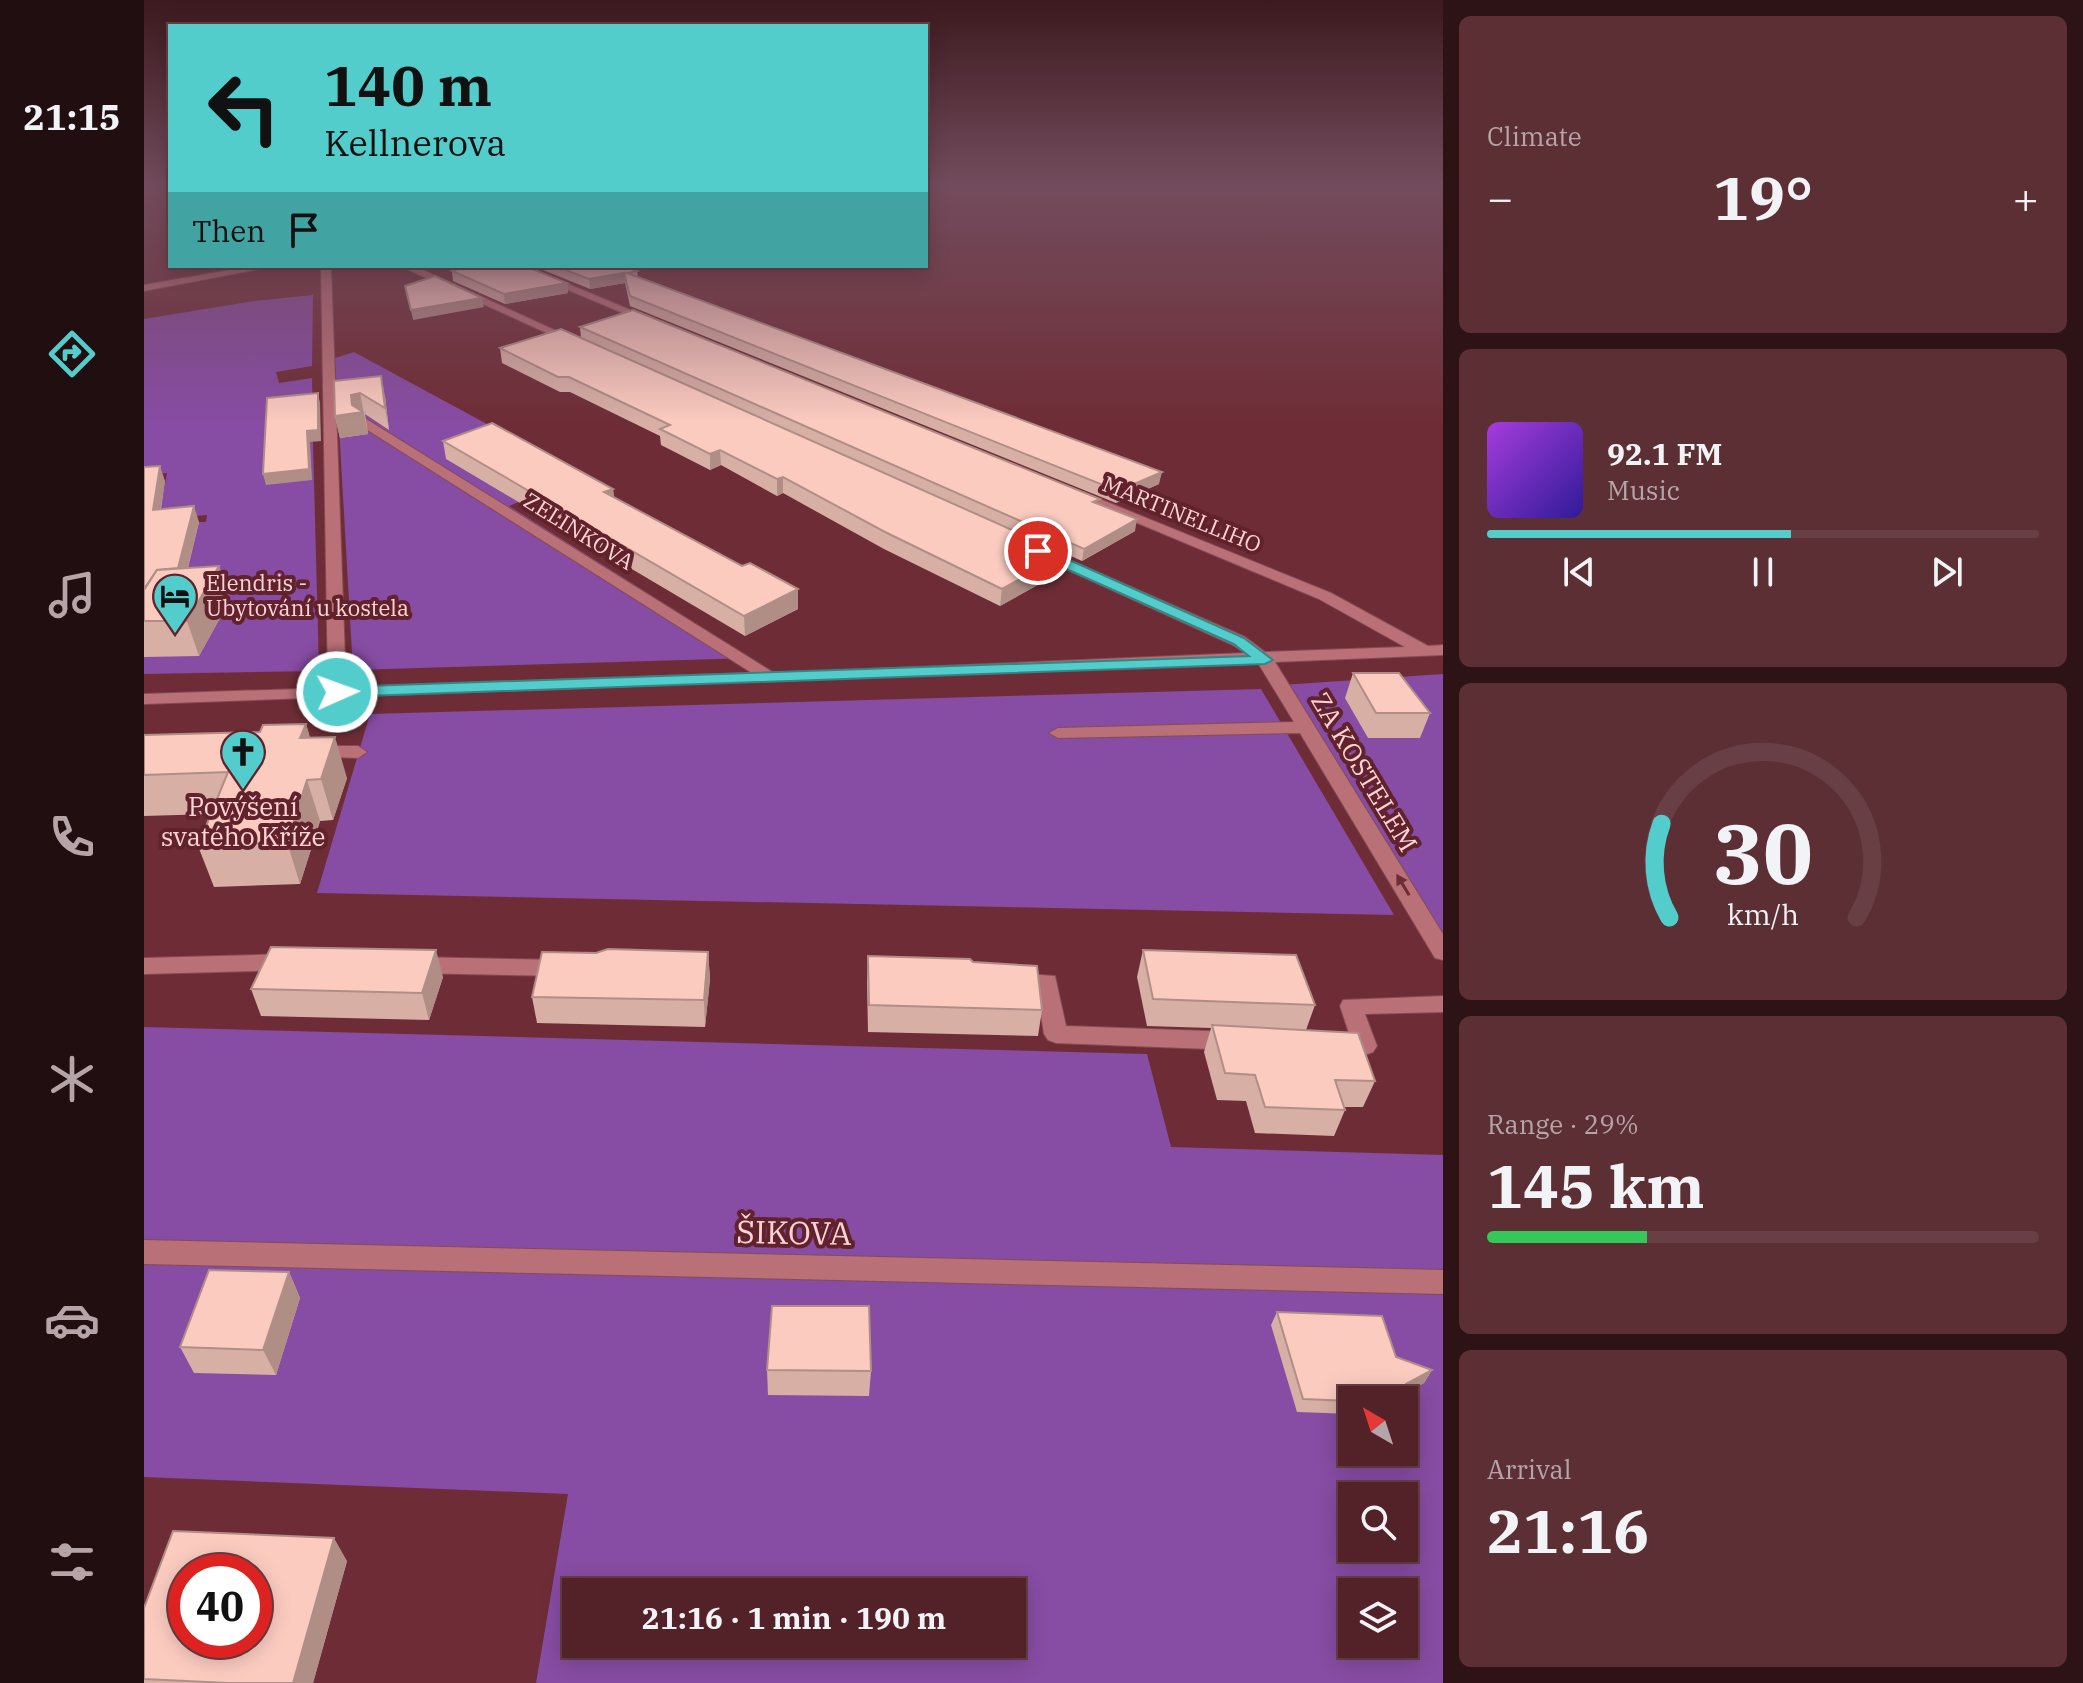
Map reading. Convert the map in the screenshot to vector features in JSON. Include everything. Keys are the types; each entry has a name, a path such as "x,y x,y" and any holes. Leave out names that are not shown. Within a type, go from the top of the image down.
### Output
{"street":[{"path":"144,288 259,268"},
{"path":"326,268 337,692"},
{"path":"409,268 592,350"},
{"path":"521,268 663,326"},
{"name":"ZELINKOVA","path":"363,421 771,678"},
{"name":"MARTINELLIHO","path":"1060,488 1325,596 1434,651"},
{"path":"1023,544 1239,641 1265,660"},
{"path":"144,699 1265,660 1434,651"},
{"name":"ZA KOSTELEM","path":"1265,660 1443,952"},
{"path":"1058,733 1307,727"},
{"path":"297,752 358,752"},
{"path":"144,966 316,963"},
{"path":"395,965 585,969"},
{"path":"992,981 1047,982 1056,1034 1257,1042"},
{"path":"1318,1044 1365,1046 1351,1006 1443,1004"},
{"name":"ŠIKOVA","path":"144,1252 1443,1282"}],"shaded area":[{"path":"313,295 312,366 276,372 279,383 312,378 313,425 268,430 310,450 310,442 313,442 319,671 144,674 144,579 199,522 206,522 207,515 182,517 144,512 163,495 167,473 144,475 144,319"},
{"path":"354,352 583,476 509,506 751,658 353,670 335,358"},
{"path":"1443,674 1443,958 1282,685"},
{"path":"1261,689 1394,915 317,893 370,714"},
{"path":"144,1027 1147,1054 1171,1147 1443,1155 1443,1683 536,1683 568,1494 144,1477"}],"building":[{"path":"462,268 530,268 567,283 504,294 452,271"},
{"path":"560,268 629,268 637,271 627,273 1162,472 1118,491 630,296 624,273 589,279"},
{"path":"435,276 482,298 411,310 405,286"},
{"path":"633,310 1100,499 1093,502 1137,519 1084,549 580,327"},
{"path":"561,329 1066,554 1002,589 885,532 783,477 777,479 720,450 710,454 660,429 670,425 569,377 558,377 500,348"},
{"path":"381,376 385,408 360,393 351,395 352,405 363,412 335,416 334,381"},
{"path":"318,393 318,430 307,431 309,469 263,474 267,398"},
{"path":"492,423 613,489 604,492 742,566 750,563 798,589 744,616 443,441"},
{"path":"160,466 153,510 194,506 178,568 157,570 144,589 144,467"},
{"path":"219,566 187,621 144,621 144,590 157,570"},
{"path":"1353,673 1399,673 1430,713 1376,713"},
{"path":"306,724 300,738 335,737 321,779 307,780 287,842 198,846 228,772 144,775 144,735 260,732 263,725"},
{"path":"271,947 436,950 422,993 251,989"},
{"path":"608,949 708,952 704,1000 532,997 542,952 596,953"},
{"path":"1143,950 1296,955 1315,1005 1153,999"},
{"path":"868,956 970,959 973,962 1037,966 1042,1010 869,1005"},
{"path":"1212,1025 1358,1033 1375,1081 1335,1080 1345,1110 1265,1107 1255,1075 1225,1073"},
{"path":"209,1270 289,1272 263,1350 180,1347"},
{"path":"772,1306 869,1306 871,1371 767,1370"},
{"path":"1277,1312 1382,1316 1396,1357 1432,1370 1407,1386 1338,1386 1338,1400 1303,1399"},
{"path":"173,1531 334,1538 293,1683 144,1679 144,1608"}],"place":[{"name":"Elendris - Ubytování u kostela","path":"175,635"},
{"name":"Povýšení svatého Kříže","path":"243,791"}],"route":[{"path":"337,692 1265,660 1239,641 1038,551"}]}
